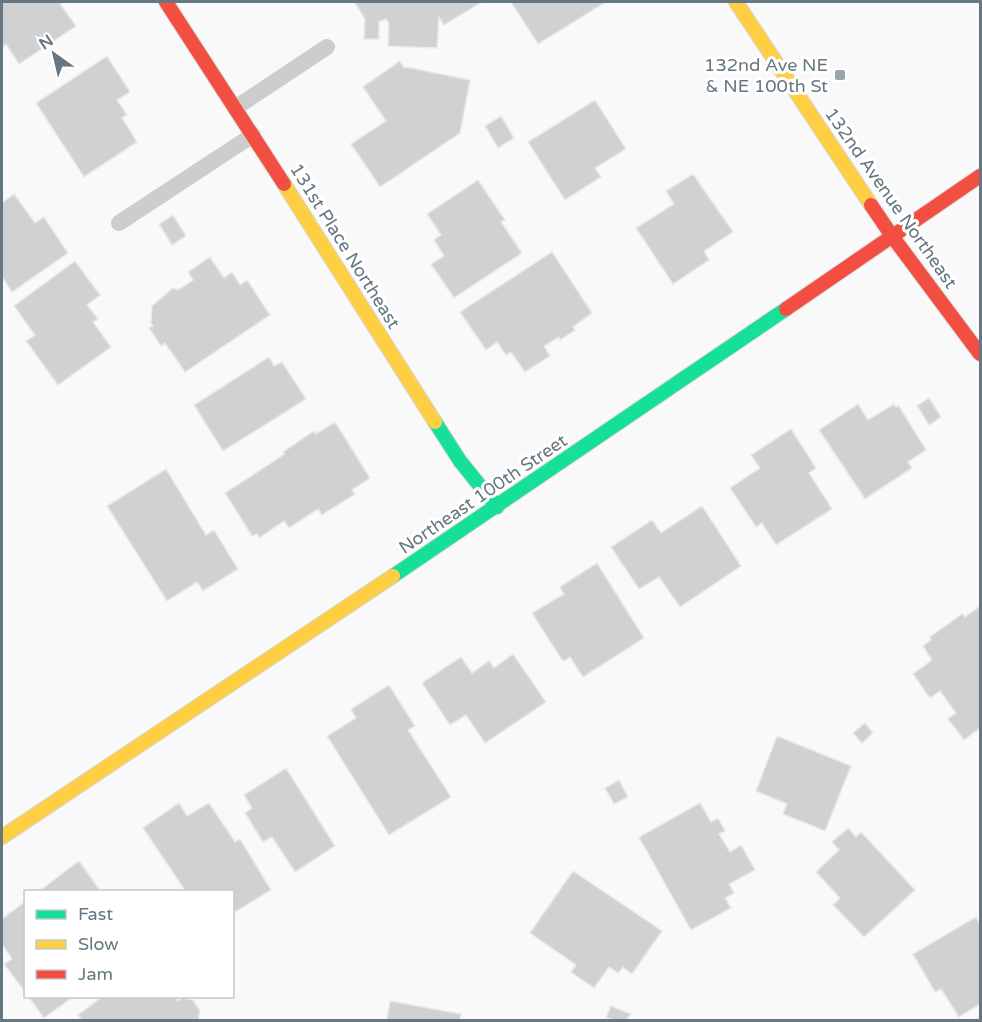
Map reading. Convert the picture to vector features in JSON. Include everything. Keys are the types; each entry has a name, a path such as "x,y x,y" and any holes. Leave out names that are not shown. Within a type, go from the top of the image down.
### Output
{"street":[{"name":"131st Place Northeast","path":"166,2 460,461 497,507"},
{"name":"132nd Avenue Northeast","path":"736,2 892,236 981,354"},
{"name":"Northeast 100th Street","path":"2,837 497,507 981,176"}],"lane":[{"path":"235,108 327,47"},
{"path":"119,223 253,135"}],"building":[{"path":"2,2 59,2 76,26 19,64 6,44 4,46 2,42"},
{"path":"482,2 444,25 439,17 437,48 388,46 389,23 386,19 379,22 379,39 364,39 365,19 355,3"},
{"path":"511,2 606,2 538,44"},
{"path":"107,56 130,92 117,100 127,115 122,118 137,142 84,177 36,103"},
{"path":"400,61 404,68 470,80 460,133 380,187 351,144 386,121 363,87"},
{"path":"595,100 626,149 595,168 601,177 565,200 528,142"},
{"path":"501,116 514,138 498,148 485,126"},
{"path":"693,174 733,232 704,251 709,260 673,284 636,228 674,204 666,191"},
{"path":"478,180 505,220 501,222 522,253 454,298 431,264 444,256 434,240 441,235 427,214"},
{"path":"14,194 35,223 44,217 68,253 12,292 2,277 2,203"},
{"path":"173,215 186,236 172,245 159,224"},
{"path":"552,252 592,313 573,327 575,330 560,340 559,337 544,346 550,356 525,372 511,352 506,355 497,342 486,350 460,312"},
{"path":"210,257 224,278 232,272 240,285 247,280 270,315 185,372 165,343 161,346 149,328 153,326 151,323 152,306 173,288 178,290 193,280 188,272"},
{"path":"75,261 100,295 87,305 98,319 93,322 111,347 58,385 26,341 35,335 14,306"},
{"path":"269,357 274,366 282,362 306,399 223,451 194,405"},
{"path":"929,398 941,417 929,425 917,406"},
{"path":"858,404 868,420 894,404 896,407 899,406 926,450 908,462 912,468 865,499 819,430"},
{"path":"335,422 370,478 352,490 355,494 322,515 318,509 289,528 284,521 259,538 257,534 252,536 225,493 285,454 283,452 314,431 316,434"},
{"path":"791,429 816,468 809,473 832,509 776,545 762,523 756,527 730,488 760,468 751,455"},
{"path":"166,469 206,535 214,530 238,569 203,591 197,582 167,601 107,506"},
{"path":"702,506 741,566 680,607 659,577 639,589 611,547 652,520 661,533"},
{"path":"597,563 644,638 583,677 570,657 562,660 532,613 564,594 560,587"},
{"path":"980,606 980,728 964,740 948,719 956,713 940,691 930,698 913,674 932,660 923,646 931,640 930,637 962,614 965,617"},
{"path":"513,654 546,702 485,743 466,715 450,725 422,683 461,657 472,673 489,661 494,668"},
{"path":"389,685 415,726 408,730 451,797 389,835 327,736 356,718 351,709"},
{"path":"865,723 873,733 862,743 853,733"},
{"path":"777,736 851,766 825,831 783,814 787,804 756,791"},
{"path":"286,768 335,846 295,872 272,837 263,842 245,813 252,808 244,795"},
{"path":"619,780 628,797 614,804 605,788"},
{"path":"179,803 187,816 209,803 235,842 240,839 271,890 234,913 234,890 185,890 143,828"},
{"path":"700,803 711,822 718,818 725,831 719,834 730,852 741,845 755,870 729,884 734,893 725,898 731,908 691,930 639,837"},
{"path":"848,828 856,837 861,832 915,890 864,937 833,905 840,898 816,872 839,850 832,842"},
{"path":"79,861 100,890 41,890"},
{"path":"573,871 662,931 632,974 623,967 618,973 609,967 594,988 571,972 576,965 530,933"},
{"path":"24,902 24,990 4,964 12,959 2,944 2,919"},
{"path":"976,917 980,922 980,1004 959,1017 941,989 935,992 913,954"},
{"path":"29,998 71,998 44,1018"},
{"path":"176,998 178,1001 182,998 193,1000 200,1011 198,1020 82,1020 78,1015 99,999"},
{"path":"390,1001 461,1014 460,1020 387,1020"},
{"path":"611,1006 631,1014 626,1020 613,1020 606,1017"}],"traffic: fast":[{"path":"393,576 786,309"},
{"path":"435,422 460,461 497,507"}],"traffic: slow":[{"path":"736,2 871,205"},
{"path":"284,184 435,422"},
{"path":"2,837 393,576"}],"traffic: jam":[{"path":"166,2 284,184"},
{"path":"786,309 980,176"},
{"path":"871,205 980,354"}],"place":[{"name":"132nd Ave NE & NE 100th St","path":"840,75"}]}
